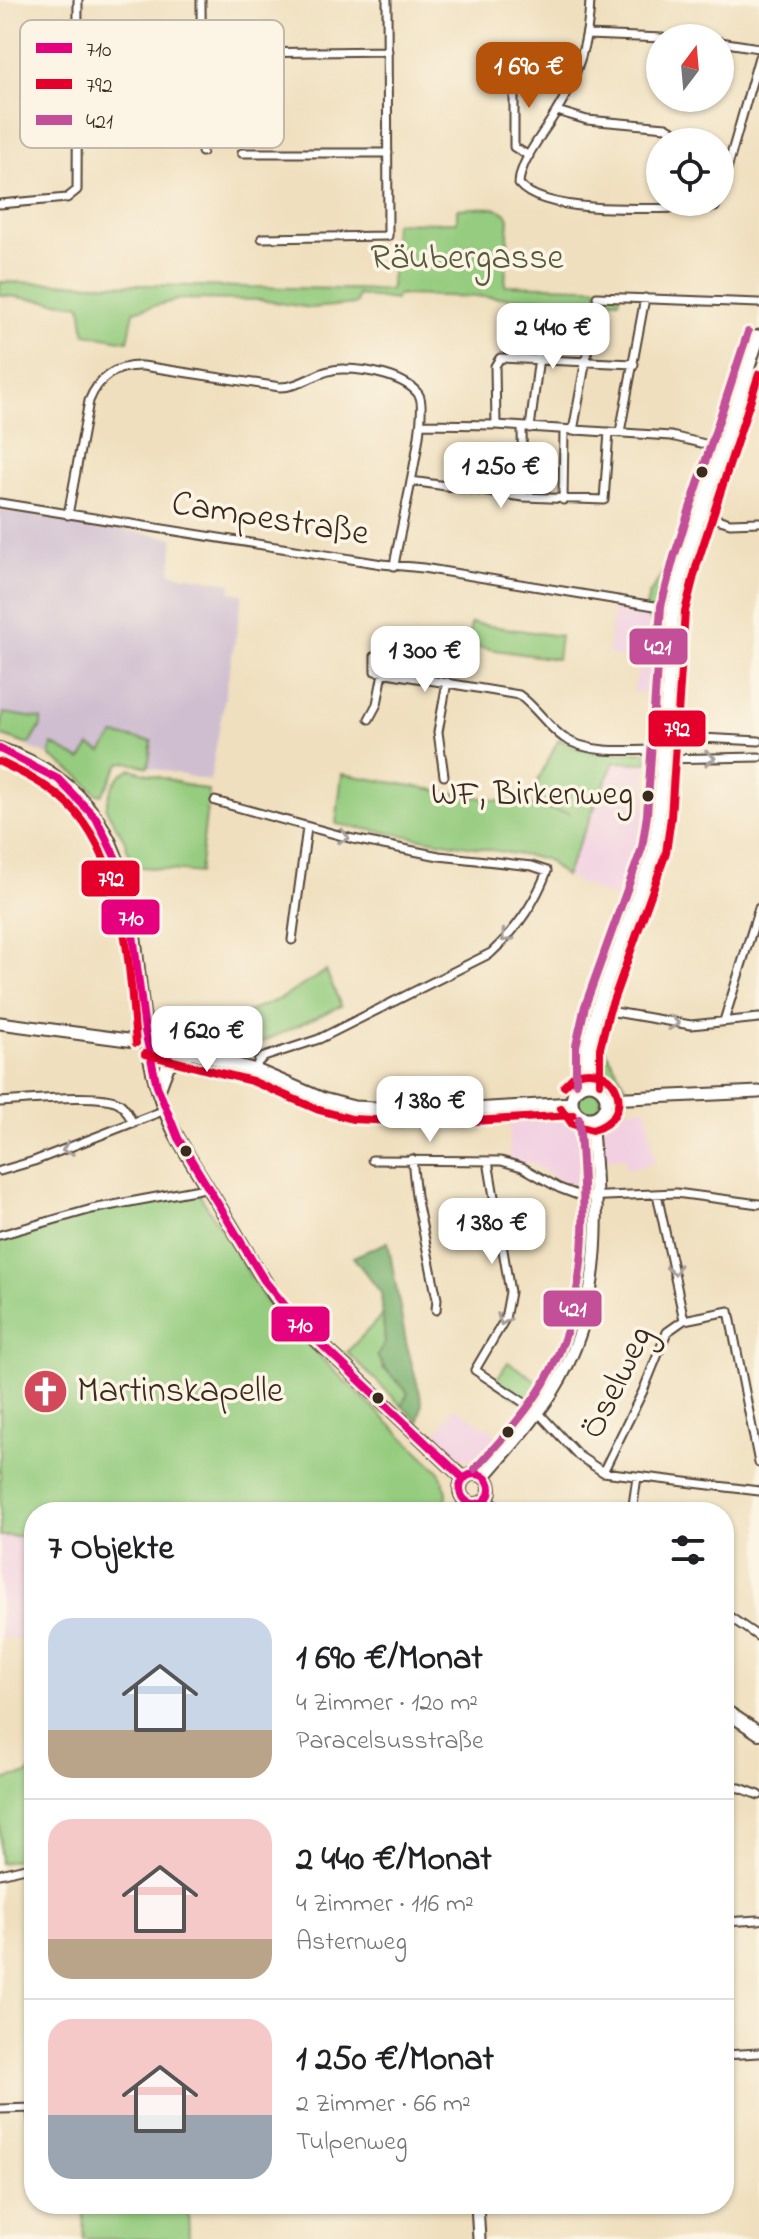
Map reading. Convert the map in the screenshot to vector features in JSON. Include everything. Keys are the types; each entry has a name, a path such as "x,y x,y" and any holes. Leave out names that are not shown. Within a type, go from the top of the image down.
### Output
{"main road":[{"path":"0,749 46,769 66,783 90,811 115,853 129,902 158,1092 207,1185 263,1278 285,1309 464,1479"},
{"path":"158,1092 168,1065 190,1052"},
{"path":"463,1502 464,1479 474,1474 484,1477 490,1488 485,1500 480,1502"},
{"path":"734,1717 759,1733"}],"street":[{"path":"78,0 78,20"},
{"path":"201,0 201,20"},
{"path":"262,238 388,236 387,0"},
{"path":"590,0 587,35 570,88 529,156 519,184 547,199 588,208 646,208"},
{"path":"587,35 646,37"},
{"path":"734,44 759,48"},
{"path":"284,52 388,51"},
{"path":"734,145 759,57"},
{"path":"511,79 514,86 514,147 529,156"},
{"path":"557,111 587,120 668,128"},
{"path":"0,204 67,198 77,190 77,148"},
{"path":"202,148 202,152"},
{"path":"242,153 388,153"},
{"path":"597,297 759,303"},
{"path":"620,432 645,298"},
{"path":"523,497 526,427 545,310"},
{"path":"563,500 569,430 595,310"},
{"path":"588,1083 588,1047 597,1009 654,851 673,609 685,561 759,336"},
{"path":"496,425 496,361 500,358 634,364"},
{"path":"68,515 89,401 97,385 111,372 143,366 280,387 293,386 327,370 353,369 393,378 412,388 421,401 421,424 394,566"},
{"path":"421,424 496,425 671,436 722,448"},
{"path":"411,481 523,497 604,500 609,432"},
{"name":"Campestraße","path":"0,503 673,609"},
{"path":"700,514 730,523 759,522"},
{"path":"416,678 414,660 380,654 375,656 375,671 383,673 416,678 447,682 519,695 535,707 557,732 572,742 590,747 662,755 759,757"},
{"path":"369,719 377,704 383,673"},
{"path":"444,776 438,732 447,682"},
{"path":"663,736 759,741"},
{"path":"215,801 307,828 395,848 532,866 547,871 528,909 491,953 319,1039 264,1057 258,1062 256,1070"},
{"path":"292,940 307,828"},
{"path":"724,1021 759,908"},
{"path":"597,1009 691,1025 759,1018"},
{"path":"0,1023 148,1042 256,1070 323,1099 363,1108 439,1111 572,1103"},
{"path":"588,1083 601,1087 607,1099 601,1113 591,1118 579,1114 572,1103 577,1088 588,1083"},
{"path":"607,1099 759,1092"},
{"path":"0,1102 113,1101 124,1107 133,1123"},
{"path":"0,1171 34,1161 165,1110"},
{"path":"484,1477 553,1391 572,1354 588,1308 596,1255 591,1118"},
{"path":"412,1159 416,1196 437,1299 436,1310"},
{"path":"372,1160 512,1163 573,1195 595,1198 676,1193 759,1204"},
{"path":"488,1161 510,1292 505,1319 475,1370 538,1412 579,1456 603,1472 759,1491"},
{"path":"0,1235 92,1209 200,1189 207,1185"},
{"name":"Öselweg","path":"603,1472 643,1391 667,1332 684,1320 657,1194"},
{"path":"684,1320 729,1311 759,1463"},
{"path":"633,1502 637,1477"},
{"path":"734,1620 759,1637"},
{"path":"734,1787 759,1795"},
{"path":"0,1874 24,1868"},
{"path":"734,1921 759,1920"},
{"path":"734,2054 759,2053"},
{"path":"0,2109 24,2108"},
{"path":"478,2214 479,2239"}],"shaded area":[{"path":"0,510 174,538 171,573 231,583 230,592 243,594 210,781 126,762 120,763 102,795 97,794 80,777 50,756 0,735"},
{"path":"613,607 643,615 658,630 653,696 633,691 640,666 608,653"},
{"path":"611,756 647,757 644,841 625,903 558,870"},
{"path":"646,1107 655,1163 626,1169 625,1158 586,1161 586,1190 567,1185 533,1164 509,1159 510,1119 559,1114 582,1130 601,1130 618,1110"},
{"path":"455,1407 504,1440 485,1458 469,1460 454,1455 434,1437"},
{"path":"0,1536 24,1536 24,1638 0,1638"}],"green space":[{"name":"Räubergasse","path":"493,208 509,218 505,285 621,288 619,300 397,295 395,300 358,295 356,304 311,308 260,300 181,299 134,311 128,341 85,334 81,305 0,295 0,282 389,290 394,223 457,222 457,209"},
{"path":"688,534 676,567 662,632 644,614 649,595"},
{"path":"471,623 560,636 557,659 468,646"},
{"path":"4,713 41,719 41,726 31,743 0,735"},
{"path":"114,735 152,741 148,767 120,763 102,795 50,756 52,744 81,760 90,746 102,752"},
{"path":"559,739 590,751 647,752 647,763 614,762 565,876 545,859 336,824 342,774 570,813 534,806 538,780"},
{"path":"131,769 209,791 199,873 133,866 124,839 106,809 116,780"},
{"path":"326,971 341,1006 245,1050 233,1018 282,998"},
{"path":"599,1039 627,1088 612,1080 603,1070"},
{"path":"589,1088 600,1095 601,1100 594,1111 589,1112 578,1105 577,1100 584,1089"},
{"path":"198,1192 272,1311 439,1471 447,1492 446,1502 24,1502 24,1536 0,1536 0,1241 92,1211"},
{"path":"388,1242 406,1342 422,1401 419,1422 402,1406 408,1393 377,1356 385,1343 381,1293 353,1257"},
{"path":"383,1314 385,1343 382,1368 396,1378 408,1393 402,1406 347,1352"},
{"path":"508,1362 539,1382 525,1404 494,1383"},
{"path":"0,1765 3,1780 24,1775 24,1858 0,1863"},
{"path":"84,2214 188,2214 189,2239 83,2239"}],"transit line":[{"name":"421","path":"576,1083 576,1046 585,1006 642,848 647,815 661,606 674,557 748,332"},
{"name":"792","path":"600,1083 600,1048 609,1012 666,853 685,611 697,564 759,374"},
{"name":"710","path":"0,749 58,779 96,818 119,865 131,918 145,1031 157,1086 178,1138 264,1280 300,1324 464,1479"},
{"name":"792","path":"0,762 44,786 68,804 87,828 102,855 113,885 127,949 136,1043"},
{"name":"792","path":"145,1054 252,1081 319,1110 352,1119 440,1123 573,1115"},
{"name":"792","path":"561,1108 572,1124 592,1130 606,1124 615,1114 618,1104 612,1083 603,1076 591,1072 576,1074 564,1086"},
{"name":"421","path":"475,1469 537,1394 559,1352 570,1320 582,1254 583,1187 579,1119"},
{"name":"710","path":"468,1502 460,1489 461,1483 469,1475 481,1475 489,1483 490,1489"},
{"name":"710","path":"482,1502 490,1489"}],"place":[{"name":"WF, Birkenweg","path":"648,796"},
{"name":"Martinskapelle","path":"46,1392"}]}
